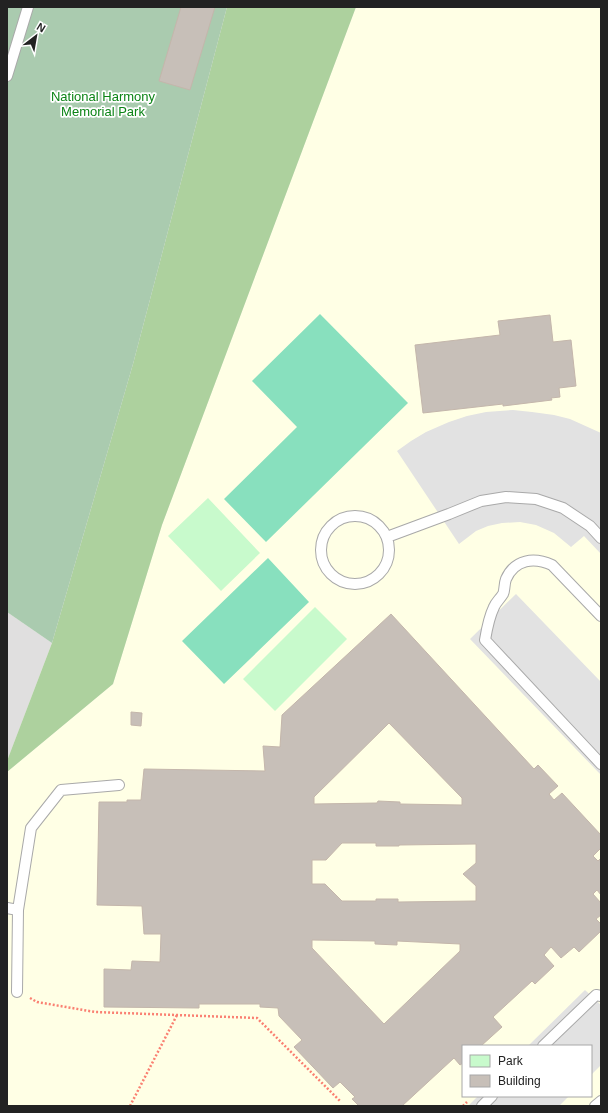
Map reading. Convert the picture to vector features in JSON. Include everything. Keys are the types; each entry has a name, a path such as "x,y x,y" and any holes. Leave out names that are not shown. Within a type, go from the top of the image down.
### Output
{"lane":[{"path":"7,76 28,7"},
{"path":"387,538 481,501 506,497 536,500 563,508 590,526 601,538"},
{"path":"354,516 368,518 378,524 387,538 389,549 385,566 378,576 362,583 350,584 336,578 327,570 321,558 321,546 325,534 332,524 343,518 354,516"},
{"path":"601,616 552,565 543,561 533,560 521,563 511,570 505,580 504,593 494,605 488,621 485,640 601,764"},
{"path":"17,992 18,910 31,828 61,790 119,786"},
{"path":"7,908 18,910"},
{"path":"545,1045 596,995 601,996"},
{"path":"482,1106 491,1097"},
{"path":"596,1106 601,1101"}],"path":[{"path":"17,992 37,1002 95,1012 257,1018 341,1102"},
{"path":"130,1106 177,1015"}],"shaded area":[{"path":"356,7 601,7 601,1106 7,1106 7,772 113,684 162,525"},
{"path":"513,410 554,415 570,419 601,433 601,554 584,536 571,547 554,533 536,525 520,522 502,523 488,526 476,531 459,544 397,451 426,432 449,422 486,412"},
{"path":"516,594 601,682 601,775 470,639"},
{"path":"7,612 52,643 7,761"},
{"path":"585,990 601,1005 601,1065 592,1074 592,1045 529,1045"},
{"path":"477,1097 568,1097 559,1106 468,1106"}],"green space":[{"name":"National Harmony Memorial Park","path":"7,7 227,7 133,364 52,643 7,612"},
{"path":"227,7 356,7 162,525 113,684 7,772 7,761 52,643 133,364"},
{"path":"320,314 408,403 266,542 224,499 297,427 252,381"},
{"path":"208,498 260,553 221,591 168,536"},
{"path":"268,558 309,602 224,684 182,641"},
{"path":"315,607 347,639 275,711 243,679"}],"building":[{"path":"181,7 215,7 190,90 159,81"},
{"path":"550,315 553,342 571,340 576,386 559,388 560,397 551,398 552,400 423,413 415,345 500,335 498,321"},
{"path":"391,614 534,769 538,765 558,786 549,794 554,800 562,793 601,835 601,848 593,856 598,861 601,858 601,895 597,890 593,894 601,903 601,915 596,919 601,924 601,931 579,952 574,947 561,958 551,947 544,955 554,966 535,984 532,981 493,1017 502,1027 482,1045 462,1045 462,1064 460,1065 454,1058 402,1106 359,1106 352,1099 355,1097 340,1082 333,1088 294,1047 302,1040 279,1016 278,1008 260,1007 260,1004 199,1004 199,1008 104,1007 104,969 131,970 132,961 160,962 161,934 144,934 142,906 97,905 99,802 127,802 127,800 141,800 144,769 265,771 263,746 280,747 282,715","holes":["389,723 462,798 462,805 400,804 400,802 378,801 377,803 314,804 314,797","342,843 376,843 376,846 476,844 476,863 463,874 476,886 476,901 398,902 398,899 376,899 376,901 342,901 325,884 312,884 312,860 326,860","312,940 375,941 375,944 397,945 397,941 460,944 460,951 384,1024 312,948"]},
{"path":"131,712 142,713 141,726 131,725"}]}
